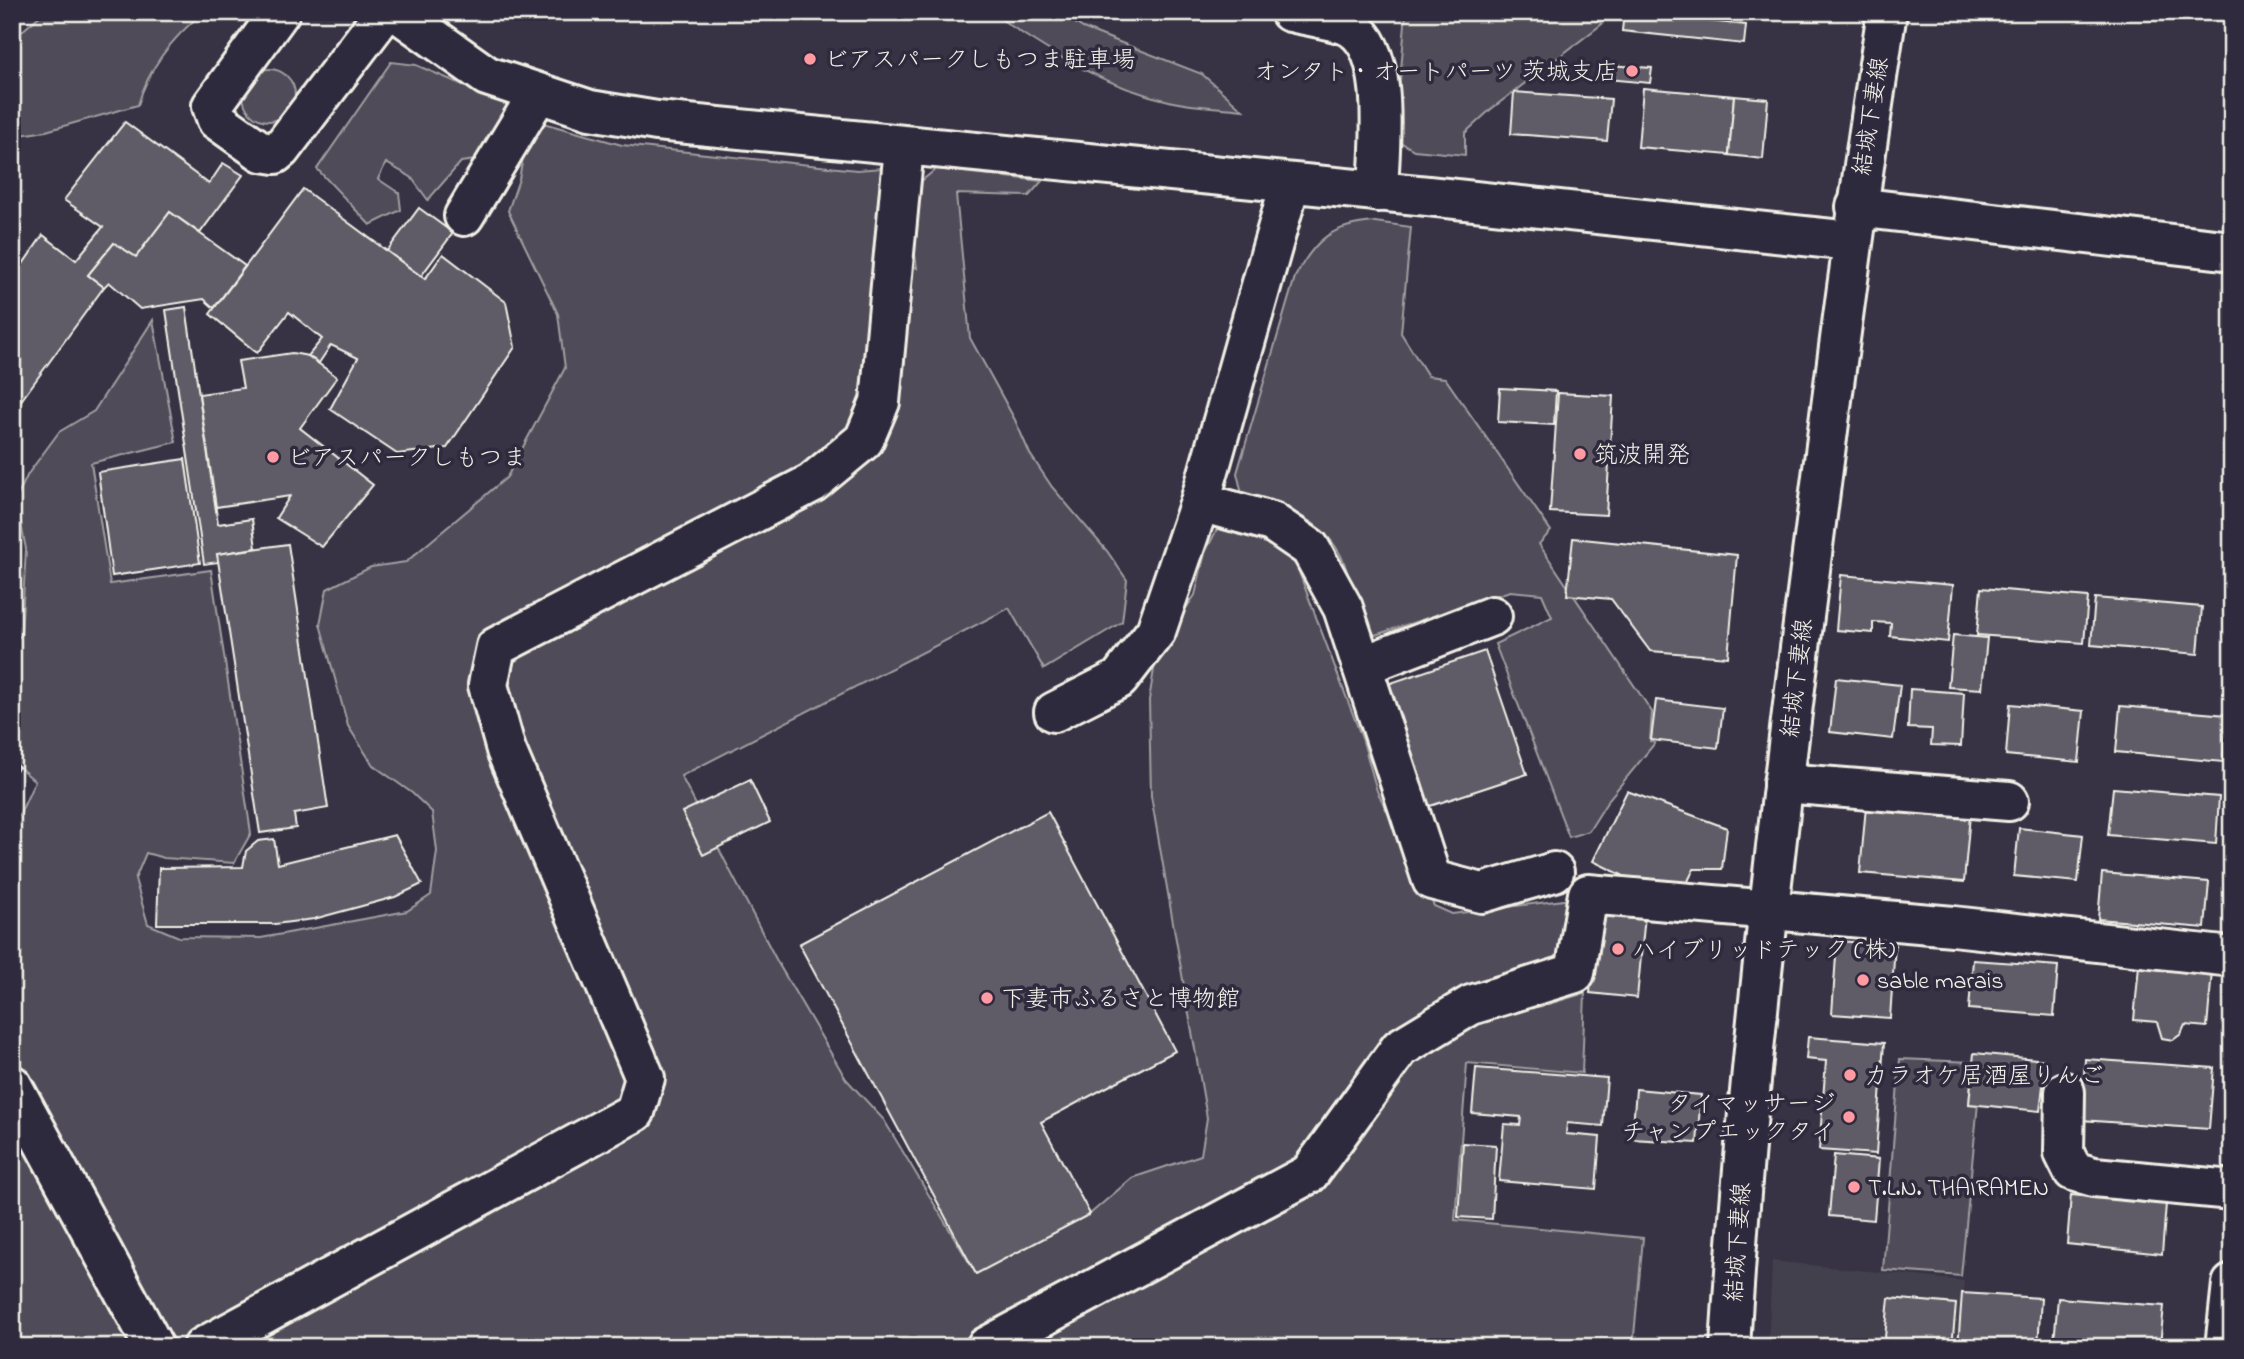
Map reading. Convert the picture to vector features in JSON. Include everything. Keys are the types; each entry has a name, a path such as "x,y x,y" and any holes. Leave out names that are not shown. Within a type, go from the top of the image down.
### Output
{"street":[{"path":"280,12 212,106 216,120 269,154 281,149 385,12"},
{"path":"397,12 487,76 590,110 657,121 1378,192 2232,251"},
{"path":"1290,12 1352,28 1375,55 1381,116 1378,192"},
{"name":"結城下妻線","path":"1730,1347 1746,1115 1767,910 1854,225 1887,12"},
{"path":"464,216 538,94"},
{"path":"203,1347 635,1112 645,1078 506,750 488,685 496,647 813,483 864,440 880,402 904,147"},
{"path":"1054,712 1119,679 1156,631 1200,502 1290,184"},
{"path":"1200,502 1272,522 1310,548 1343,608 1432,880 1482,893 1553,872"},
{"path":"1362,666 1492,616"},
{"path":"1783,783 2009,802"},
{"path":"986,1347 1309,1174 1400,1048 1471,1005 1575,973 1588,894 1953,926 2232,957"},
{"path":"12,1085 154,1347"},
{"path":"2065,1092 2064,1153 2073,1171 2094,1177 2232,1190"},
{"path":"2225,1347 2232,1284"}],"shaded area":[{"path":"44,12 204,12 164,53 149,77 138,105 46,131 15,136 12,133 12,40"},
{"path":"991,12 1058,12 1083,28 1202,74 1243,110 1182,104 1124,87 1055,54"},
{"path":"1406,12 1587,12 1602,24 1490,110 1465,133 1465,155 1414,150 1395,139"},
{"path":"391,62 416,65 510,105 490,158 461,162 428,200 411,177 386,163 378,179 399,193 401,210 370,225 317,169"},
{"path":"269,69 279,71 287,77 293,85 293,105 287,113 279,119 269,121 259,119 251,113 245,105 243,95 245,85 251,77 259,71"},
{"path":"543,123 622,145 857,170 882,168 892,177 887,253 917,268 912,234 919,183 936,169 1042,181 1029,196 956,194 970,338 1015,420 1030,454 1052,487 1107,551 1127,580 1122,622 1044,669 1009,608 681,776 778,963 846,1079 884,1120 976,1274 1090,1214 1132,1178 1201,1155 1207,1118 1151,796 1149,700 1157,651 1195,595 1205,553 1221,521 1273,543 1290,557 1297,567 1363,741 1377,791 1434,906 1452,914 1580,898 1563,967 1483,1015 1542,1006 1585,993 1582,1073 1467,1063 1455,1220 1643,1238 1633,1347 12,1347 12,821 20,814 35,781 12,761 12,644 21,635 26,549 16,499 28,474 59,432 94,411 153,320 176,442 91,463 110,584 211,570 251,833 234,863 164,858 146,853 135,879 148,924 179,937 261,938 407,911 431,895 437,851 432,812 412,793 373,765 348,726 320,624 327,589 371,567 406,562 507,477 565,368 558,314 508,211 519,179 525,147"},
{"path":"1375,222 1411,227 1401,333 1428,376 1445,378 1551,531 1539,544 1652,712 1650,741 1655,743 1609,799 1589,831 1569,837 1495,644 1552,617 1542,594 1510,591 1375,635 1360,612 1340,554 1319,528 1291,511 1242,494 1237,473 1295,277 1310,253 1326,236 1347,227"},
{"path":"1900,1059 1973,1062 1969,1103 1978,1103 1961,1276 1883,1270"},
{"path":"1772,1261 1964,1281 1959,1347 1768,1347"}],"building":[{"path":"1624,12 1746,25 1744,44 1622,31"},
{"path":"1608,65 1652,68 1650,83 1607,79"},
{"path":"1643,88 1734,96 1729,155 1638,147"},
{"path":"1514,92 1611,99 1607,141 1511,134"},
{"path":"1734,96 1768,99 1763,159 1729,155"},
{"path":"125,122 209,184 223,163 243,175 200,233 170,212 136,257 114,243 88,275 104,287 12,413 12,272 16,274 43,235 76,260 103,227 64,200"},
{"path":"303,189 425,279 443,254 506,302 515,347 447,448 397,454 330,409 358,358 331,345 319,363 308,356 322,339 289,312 257,353 210,314"},
{"path":"419,208 453,233 421,276 387,251"},
{"path":"170,212 245,266 214,308 204,299 140,309 109,282 104,287 88,275 114,243 136,257"},
{"path":"186,307 218,524 252,519 256,548 217,554 219,562 204,564 166,310"},
{"name":"ビアスパークしもつま","path":"292,353 308,356 337,377 300,428 373,485 322,547 276,518 290,496 216,507 199,394 243,388 238,361"},
{"path":"1500,388 1556,391 1554,425 1498,422"},
{"path":"1558,393 1613,396 1606,515 1550,512"},
{"path":"185,459 200,563 112,576 98,472"},
{"path":"1573,538 1737,555 1728,657 1650,651 1611,599 1567,595"},
{"path":"288,544 328,808 294,814 296,828 260,833 217,554"},
{"path":"1841,575 1953,585 1948,642 1890,636 1891,623 1873,622 1873,633 1836,630"},
{"path":"1981,588 2088,597 2084,643 1977,635"},
{"path":"2095,598 2202,607 2198,654 2091,645"},
{"path":"1953,635 1987,638 1982,689 1948,687"},
{"path":"1485,651 1527,774 1418,810 1376,688"},
{"path":"1836,678 1900,685 1893,739 1830,732"},
{"path":"1910,689 1964,693 1961,746 1931,745 1932,729 1908,728"},
{"path":"1656,700 1723,708 1718,748 1651,740"},
{"path":"2010,704 2084,711 2079,762 2006,755"},
{"path":"2120,706 2227,715 2223,762 2116,752"},
{"path":"12,761 19,767 12,774"},
{"path":"750,780 770,822 703,855 682,812"},
{"path":"2113,788 2219,797 2216,844 2108,835"},
{"path":"1627,791 1727,828 1722,869 1694,869 1687,883 1634,881 1593,861"},
{"path":"1866,806 1970,815 1964,882 1860,873"},
{"name":"下妻市ふるさと博物館","path":"1048,812 1175,1051 1041,1122 1090,1214 976,1274 799,944"},
{"path":"2019,828 2083,835 2078,882 2014,876"},
{"path":"395,835 422,884 395,897 314,919 275,924 157,924 159,868 243,867 246,851 258,841 274,839 278,864"},
{"path":"2102,873 2209,882 2205,928 2098,919"},
{"name":"ハイブリッドテック (株)","path":"1598,901 1646,905 1637,998 1590,993"},
{"name":"sable marais","path":"1837,941 1895,945 1890,1018 1832,1014"},
{"path":"1973,960 2058,966 2054,1016 1969,1009"},
{"path":"2139,965 2212,972 2207,1027 2185,1025 2181,1034 2173,1040 2162,1038 2157,1022 2134,1020"},
{"path":"1808,1037 1884,1043 1876,1154 1819,1150 1826,1061 1806,1059"},
{"path":"1974,1053 2046,1060 2040,1111 1969,1104"},
{"path":"2085,1059 2214,1068 2209,1129 2081,1120"},
{"path":"1476,1068 1607,1078 1603,1126 1567,1123 1566,1134 1600,1137 1596,1189 1499,1181 1504,1124 1520,1125 1521,1117 1472,1113"},
{"path":"1636,1089 1701,1095 1697,1143 1632,1139"},
{"path":"1463,1143 1496,1145 1492,1219 1458,1217"},
{"name":"T.L.N. THAIRAMEN","path":"1834,1155 1879,1159 1874,1220 1829,1216"},
{"path":"2071,1195 2166,1204 2162,1254 2067,1244"},
{"path":"1962,1293 2041,1298 2038,1347 1958,1347"},
{"path":"1889,1298 1956,1304 1952,1347 1884,1347"},
{"path":"2058,1298 2164,1306 2160,1345 2131,1343 2131,1347 2119,1347 2054,1342"}],"place":[{"name":"ビアスパークしもつま駐車場","path":"810,59"},
{"name":"オンタト・オートパーツ 茨城支店","path":"1632,71"},
{"name":"筑波開発","path":"1580,454"},
{"name":"ビアスパークしもつま","path":"273,457"},
{"name":"ハイブリッドテック (株)","path":"1618,949"},
{"name":"sable marais","path":"1863,980"},
{"name":"下妻市ふるさと博物館","path":"987,998"},
{"name":"カラオケ居酒屋りんご","path":"1850,1075"},
{"name":"タイマッサージ チャンプエックタイ","path":"1849,1117"},
{"name":"T.L.N. THAIRAMEN","path":"1854,1187"}]}
